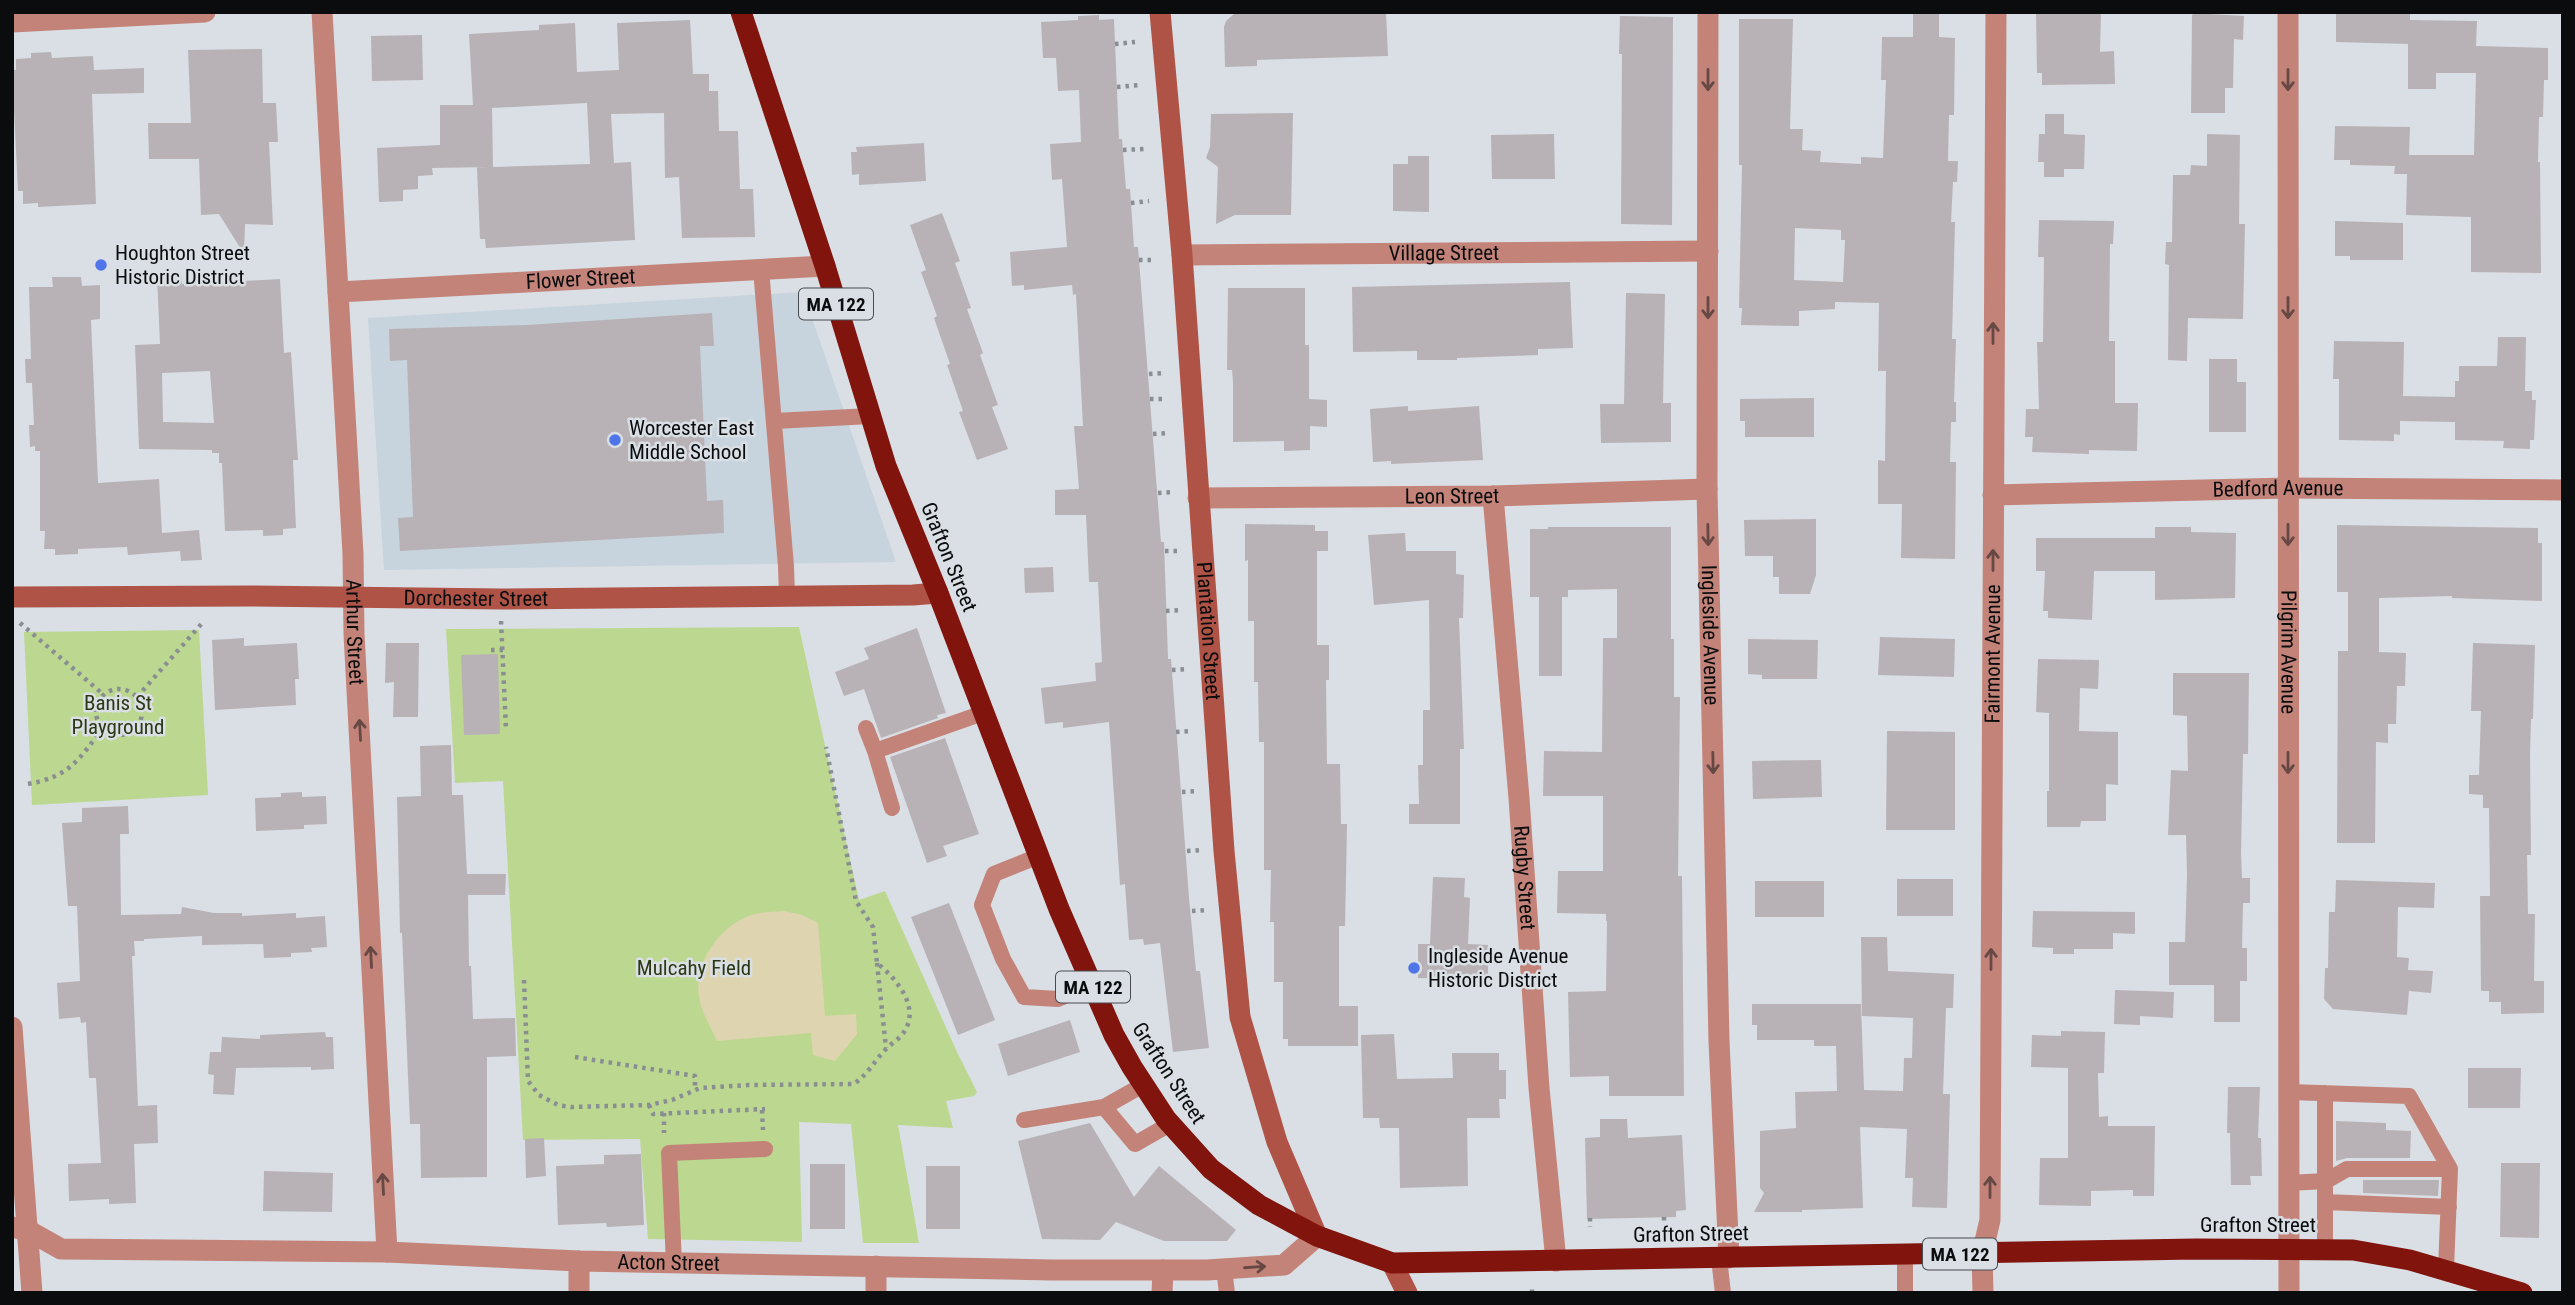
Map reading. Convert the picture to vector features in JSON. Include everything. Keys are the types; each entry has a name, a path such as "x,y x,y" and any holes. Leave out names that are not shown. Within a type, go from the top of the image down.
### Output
{"highway":[{"name":"Grafton Street","path":"741,12 825,266 886,466 1091,984 1114,1035 1170,1124 1211,1169 1248,1198 1317,1236 1392,1263 2196,1249 2353,1250 2446,1269 2522,1293"}],"street":[{"path":"12,23 205,12"},
{"name":"Arthur Street","path":"322,12 387,1252"},
{"name":"Plantation Street","path":"1160,12 1182,255 1224,851 1241,1024 1277,1142 1317,1236"},
{"name":"Ingleside Avenue","path":"1708,12 1707,489 1724,1258"},
{"name":"Fairmont Avenue","path":"1983,1293 1982,1254 1990,1220 1996,12"},
{"name":"Pilgrim Avenue","path":"2288,12 2289,1293"},
{"name":"Village Street","path":"1182,255 1708,251"},
{"name":"Flower Street","path":"338,292 825,266"},
{"name":"Bedford Avenue","path":"1993,495 2288,488 2563,490"},
{"name":"Leon Street","path":"1198,498 1493,496 1707,489"},
{"name":"Rugby Street","path":"1493,496 1519,798 1539,1088 1556,1261"},
{"name":"Dorchester Street","path":"12,597 487,599 938,593"},
{"path":"12,1027 21,1229 32,1293"},
{"name":"Acton Street","path":"21,1229 61,1249 387,1252 579,1261 1163,1270 1284,1265 1317,1236"},
{"path":"579,1261 579,1293"},
{"path":"1392,1263 1407,1293"},
{"path":"876,1293 877,1266"},
{"path":"1162,1293 1163,1270"}],"lane":[{"path":"761,269 787,597"},
{"path":"775,421 870,416"},
{"path":"874,751 983,713"},
{"path":"866,728 892,808"},
{"path":"1039,856 994,874 982,905 1003,959 1024,997 1058,999 1091,984"},
{"path":"1024,1120 1104,1107 1143,1085"},
{"path":"2289,1092 2409,1096 2451,1169 2446,1269"},
{"path":"2325,1093 2325,1250"},
{"path":"1104,1107 1135,1144 1170,1124"},
{"path":"674,1263 669,1153 765,1149"},
{"path":"2288,1183 2326,1181 2347,1169 2451,1169"},
{"path":"2325,1202 2449,1207"},
{"path":"1905,1255 1905,1293"},
{"path":"1723,1293 1724,1258"},
{"path":"1224,1269 1227,1293"}],"path":[{"path":"1115,44 1135,42"},
{"path":"1117,87 1139,85"},
{"path":"1123,150 1145,149"},
{"path":"1131,203 1149,201"},
{"path":"1139,260 1154,260"},
{"path":"1149,374 1163,373"},
{"path":"1150,399 1165,399"},
{"path":"1153,434 1168,433"},
{"path":"1158,493 1173,492"},
{"path":"1164,551 1178,551"},
{"path":"1166,611 1182,610"},
{"path":"501,620 506,729"},
{"path":"137,697 204,621"},
{"path":"20,623 104,695"},
{"path":"491,650 503,650"},
{"path":"1172,670 1187,669"},
{"path":"124,689 137,697 143,712 137,727 123,735 116,735 103,728 96,708 104,695 109,691 124,689"},
{"path":"28,783 50,780 74,765 103,728"},
{"path":"1176,732 1192,731"},
{"path":"826,747 856,901 873,927 886,1049"},
{"path":"1182,792 1197,791"},
{"path":"1187,851 1202,850"},
{"path":"1192,911 1207,910"},
{"path":"524,980 528,1081 539,1095 549,1102 571,1107 649,1105 672,1100 695,1090 748,1085 854,1084 867,1075 886,1049 901,1036 907,1025 907,999 896,978 877,964"},
{"path":"575,1057 695,1076 695,1090"},
{"path":"649,1105 653,1114 765,1109"},
{"path":"1664,1217 1664,1225"},
{"path":"1590,1219 1590,1227"}],"shaded area":[{"name":"Worcester East Middle School","path":"803,292 896,562 384,570 368,318"}],"green space":[{"name":"Mulcahy Field","path":"799,627 859,900 885,891 977,1092 974,1096 946,1101 953,1128 898,1125 919,1243 863,1243 851,1124 799,1122 802,1242 648,1239 640,1139 523,1140 503,781 455,783 446,629"},
{"name":"Banis St Playground","path":"199,630 208,795 32,805 24,632"}],"sand":[{"path":"784,911 802,915 818,923 825,1016 856,1014 857,1034 835,1061 813,1055 811,1033 717,1041 701,1006 699,979 707,954 715,942 734,923 746,917"}],"building":[{"path":"1386,12 1388,56 1257,60 1257,66 1225,67 1224,27 1226,21 1235,13"},
{"path":"1913,12 1939,12 1939,37 1955,38 1954,115 1949,115 1948,161 1958,161 1957,182 1953,182 1951,222 1955,222 1952,339 1956,339 1956,422 1951,422 1950,462 1956,462 1955,559 1901,558 1902,504 1878,504 1878,460 1885,461 1886,371 1878,371 1879,303 1835,302 1835,309 1799,311 1799,326 1741,325 1742,308 1739,308 1742,165 1739,165 1739,19 1793,19 1790,129 1803,129 1802,150 1821,151 1820,162 1861,164 1861,157 1883,158 1886,80 1881,80 1882,37 1913,37","holes":["1795,228 1841,230 1841,240 1845,240 1843,282 1794,280"]},
{"path":"2036,12 2101,12 2100,52 2114,51 2115,84 2042,85 2042,73 2037,73"},
{"path":"2336,12 2410,12 2410,20 2477,21 2476,46 2548,48 2548,80 2544,80 2543,117 2539,117 2541,273 2471,272 2471,217 2406,215 2407,174 2394,174 2395,166 2350,165 2350,160 2334,160 2335,126 2410,127 2409,155 2474,155 2476,73 2436,73 2436,89 2408,89 2408,44 2336,42"},
{"path":"2194,13 2244,16 2243,40 2234,39 2233,88 2225,88 2225,113 2191,113"},
{"path":"1099,15 1099,20 1114,19 1119,139 1122,139 1126,189 1130,189 1134,247 1138,247 1161,542 1164,542 1168,659 1171,659 1189,898 1196,971 1200,971 1209,1048 1173,1052 1160,943 1144,945 1143,939 1129,940 1125,884 1120,885 1109,722 1063,728 1063,722 1045,724 1041,688 1096,681 1095,663 1102,662 1098,582 1089,582 1086,515 1055,515 1055,490 1079,489 1074,426 1083,426 1076,294 1073,295 1072,285 1024,290 1024,285 1012,286 1010,252 1067,247 1062,179 1052,180 1050,144 1081,142 1079,90 1058,91 1056,58 1043,58 1041,22 1078,20 1078,16"},
{"path":"1620,16 1673,17 1672,225 1621,224"},
{"path":"690,20 693,74 709,74 709,91 718,91 719,131 738,131 740,189 753,189 755,237 682,238 679,177 665,178 664,113 611,114 614,163 631,162 635,240 486,248 485,239 480,239 477,167 432,168 433,175 418,176 418,189 403,190 403,201 379,202 377,148 440,145 440,105 473,105 469,34 539,30 539,25 575,23 577,72 619,70 617,23","holes":["587,103 590,164 493,167 492,108"]},
{"path":"422,35 423,80 372,81 371,36"},
{"path":"262,49 263,103 276,103 278,142 269,142 273,225 245,224 244,254 219,214 201,215 199,159 149,159 148,123 191,123 188,50"},
{"path":"51,52 52,58 93,56 94,70 144,68 144,93 92,94 96,204 38,207 38,203 23,204 23,191 18,191 12,70 16,70 16,59 31,58 31,53"},
{"path":"1293,113 1291,215 1235,215 1216,224 1218,167 1206,158 1210,147 1211,114"},
{"path":"2045,114 2064,114 2064,134 2085,135 2084,169 2064,169 2064,177 2044,177 2044,162 2038,162 2039,134 2045,134"},
{"path":"1554,134 1555,179 1492,179 1491,135"},
{"path":"2207,134 2240,135 2239,224 2245,224 2243,319 2188,318 2187,361 2168,360 2169,265 2165,264 2166,242 2172,242 2173,175 2190,175 2191,165 2207,166"},
{"path":"924,143 926,181 859,185 859,174 852,175 851,152 857,152 856,147"},
{"path":"1408,156 1429,156 1429,212 1393,211 1393,164 1408,164"},
{"path":"942,213 960,261 955,263 971,308 967,309 983,353 980,355 998,405 992,407 1008,449 977,460 959,412 963,411 934,318 937,316 921,272 926,270 910,225"},
{"path":"2039,220 2114,221 2113,244 2110,244 2109,341 2115,341 2115,403 2138,403 2137,451 2089,450 2089,454 2032,452 2033,437 2025,437 2026,409 2039,409 2037,342 2043,342 2044,257 2038,257"},
{"path":"2335,221 2403,223 2403,260 2350,260 2350,256 2335,256"},
{"path":"181,274 182,284 224,281 234,276 245,281 280,279 284,353 291,352 298,460 293,460 296,528 283,529 283,535 263,536 263,530 225,531 222,463 219,463 219,453 212,453 212,450 139,449 135,345 160,344 157,276","holes":["210,371 214,423 163,422 162,373"]},
{"path":"52,277 81,277 82,286 100,285 100,319 91,320 98,483 159,479 162,533 199,530 202,560 181,561 180,551 128,555 127,547 78,549 78,554 55,555 55,549 44,549 45,531 40,531 40,451 35,451 35,446 30,447 29,425 34,425 32,383 26,383 25,359 31,359 29,287 53,287"},
{"path":"1570,282 1573,348 1538,349 1538,355 1457,360 1417,360 1417,351 1353,352 1352,287"},
{"path":"1228,288 1305,288 1309,399 1327,400 1327,427 1310,426 1310,450 1284,451 1284,441 1233,442 1232,370 1227,370"},
{"path":"1626,293 1665,294 1663,403 1671,403 1671,442 1601,443 1600,404 1624,404"},
{"path":"712,313 714,346 700,346 707,501 723,500 724,533 400,551 398,518 413,517 407,360 390,361 389,329 527,325"},
{"path":"2498,337 2526,337 2525,391 2532,391 2532,400 2536,400 2534,440 2530,440 2530,449 2503,448 2504,441 2455,440 2455,422 2400,421 2400,435 2394,434 2394,441 2339,440 2339,379 2333,379 2334,341 2404,342 2403,396 2455,397 2459,366 2497,366"},
{"path":"2209,359 2237,359 2237,382 2246,382 2246,432 2209,432"},
{"path":"1814,398 1814,437 1745,437 1745,421 1740,421 1740,399"},
{"path":"1408,406 1408,411 1479,406 1483,460 1391,464 1391,461 1373,462 1370,409"},
{"path":"1816,519 1816,575 1810,594 1779,594 1779,577 1773,577 1773,556 1745,556 1744,520"},
{"path":"1245,524 1315,525 1315,531 1328,531 1328,551 1317,551 1317,645 1329,645 1329,680 1326,680 1327,764 1340,764 1341,824 1347,824 1345,926 1339,926 1339,1006 1358,1006 1358,1046 1288,1046 1288,1039 1283,1039 1283,982 1274,982 1274,922 1270,922 1271,870 1264,870 1264,742 1259,742 1258,682 1254,682 1254,621 1248,621"},
{"path":"2337,525 2538,528 2538,543 2542,543 2542,601 2452,596 2379,598 2379,652 2406,653 2405,686 2397,686 2396,724 2388,724 2388,743 2376,742 2375,843 2337,843 2338,651 2348,651 2348,592 2337,592"},
{"path":"1671,527 1674,697 1680,697 1678,876 1682,876 1684,1096 1609,1096 1609,1076 1570,1077 1568,992 1606,991 1607,921 1606,914 1557,913 1558,871 1603,871 1603,796 1543,796 1544,751 1602,752 1603,638 1617,638 1617,589 1568,590 1568,597 1562,597 1562,676 1539,676 1539,597 1530,597 1530,529"},
{"path":"2155,527 2191,527 2191,532 2236,533 2235,598 2155,600 2155,571 2094,571 2092,620 2048,618 2048,611 2043,611 2045,571 2036,571 2036,538 2155,538"},
{"path":"1405,533 1406,551 1456,551 1456,574 1464,575 1463,618 1459,618 1464,749 1460,749 1460,824 1409,824 1409,804 1419,804 1418,765 1423,765 1423,710 1430,710 1429,600 1374,605 1368,535"},
{"path":"1053,567 1054,592 1025,593 1024,568"},
{"path":"917,628 946,713 881,738 864,689 844,696 835,672 869,659 864,648"},
{"path":"1880,637 1955,639 1954,677 1878,675"},
{"path":"244,638 244,646 297,643 299,679 295,679 296,705 215,710 212,640"},
{"path":"1748,639 1818,640 1817,679 1762,679 1762,675 1748,674"},
{"path":"386,643 419,643 418,717 393,717 394,682 385,683"},
{"path":"2473,643 2535,645 2530,755 2531,855 2527,855 2528,914 2535,914 2534,981 2544,981 2544,1013 2501,1014 2501,1002 2489,1002 2489,991 2481,991 2480,896 2490,896 2489,808 2483,808 2483,795 2469,794 2469,775 2479,775 2481,711 2471,711"},
{"path":"498,654 500,734 464,735 461,655"},
{"path":"2038,659 2099,660 2098,689 2080,688 2079,731 2118,732 2118,785 2106,784 2106,821 2081,821 2080,827 2047,827 2049,713 2036,712"},
{"path":"2173,673 2249,673 2248,754 2243,754 2241,853 2242,878 2250,878 2250,903 2243,903 2242,948 2247,948 2247,981 2240,981 2240,1022 2214,1022 2214,985 2169,985 2169,942 2185,942 2187,874 2186,835 2168,835 2171,770 2188,771 2187,716 2173,715"},
{"path":"1887,731 1955,732 1955,830 1886,830"},
{"path":"945,738 979,834 943,846 947,856 927,863 890,757"},
{"path":"451,745 452,795 463,795 467,874 506,874 505,895 468,895 473,1019 515,1018 516,1056 487,1057 487,1177 421,1178 420,1124 410,1124 400,933 397,797 421,796 420,746"},
{"path":"1821,760 1822,797 1753,799 1752,761"},
{"path":"302,792 302,797 326,796 327,824 304,825 304,829 256,831 255,798 281,797 281,793"},
{"path":"128,806 129,834 120,834 121,915 181,914 182,907 214,913 242,913 242,916 296,913 296,918 325,916 327,947 311,948 312,952 291,953 291,957 264,958 263,944 202,945 202,936 134,941 135,956 132,956 138,1106 157,1105 158,1143 134,1144 136,1203 109,1204 109,1199 69,1201 68,1164 101,1163 96,1078 89,1078 86,1022 81,1023 80,1017 59,1019 57,983 80,981 77,906 68,906 62,823 82,822 82,808"},
{"path":"1433,877 1465,878 1464,897 1470,898 1468,944 1488,945 1488,980 1418,978 1418,944 1430,944"},
{"path":"1897,879 1953,879 1953,916 1897,916"},
{"path":"2336,880 2435,883 2434,908 2398,907 2397,957 2409,958 2408,970 2433,971 2431,993 2409,991 2407,1015 2333,1009 2324,999 2325,968 2328,968 2329,912 2335,912"},
{"path":"1755,881 1824,881 1824,917 1755,917"},
{"path":"949,903 995,1020 958,1035 911,917"},
{"path":"2033,911 2135,912 2135,934 2113,933 2113,949 2074,949 2074,954 2053,954 2053,948 2032,947"},
{"path":"1861,937 1887,937 1888,971 1954,974 1953,1008 1946,1008 1943,1094 1950,1094 1947,1208 1912,1207 1913,1178 1905,1178 1907,1129 1860,1127 1863,1208 1754,1212 1764,1193 1760,1188 1760,1131 1796,1128 1795,1092 1837,1091 1836,1046 1814,1046 1814,1040 1757,1040 1757,1025 1752,1025 1752,1004 1861,1004 1864,1090 1903,1091 1904,1058 1912,1058 1913,1018 1862,1016"},
{"path":"2115,990 2174,992 2173,1018 2140,1016 2140,1025 2114,1024"},
{"path":"1070,1020 1080,1052 1008,1076 998,1044"},
{"path":"2061,1031 2105,1032 2104,1073 2098,1073 2099,1117 2108,1116 2108,1126 2155,1126 2154,1196 2133,1196 2133,1190 2091,1191 2091,1206 2039,1205 2040,1158 2068,1158 2068,1068 2031,1067 2032,1035 2061,1036"},
{"path":"325,1032 326,1037 333,1037 334,1069 236,1068 234,1095 213,1094 214,1075 208,1074 210,1052 221,1052 222,1037 260,1039 260,1035"},
{"path":"1394,1034 1397,1079 1453,1078 1452,1053 1499,1053 1499,1070 1506,1070 1506,1099 1499,1099 1500,1118 1467,1118 1468,1186 1400,1188 1399,1128 1380,1128 1379,1118 1363,1118 1361,1035"},
{"path":"2468,1068 2521,1068 2520,1108 2468,1108"},
{"path":"2228,1087 2260,1087 2258,1138 2261,1138 2262,1176 2250,1176 2251,1185 2231,1185 2230,1133 2227,1133"},
{"path":"1600,1119 1627,1119 1628,1138 1682,1135 1686,1210 1676,1211 1676,1217 1587,1219 1585,1138 1600,1137"},
{"path":"2336,1121 2386,1123 2386,1130 2411,1131 2410,1158 2347,1158 2336,1161"},
{"path":"1090,1123 1134,1197 1159,1166 1236,1230 1227,1241 1164,1241 1116,1222 1100,1240 1042,1239 1018,1141"},
{"path":"544,1138 546,1176 526,1178 525,1139"},
{"path":"641,1154 644,1225 558,1225 556,1166 604,1164 604,1155"},
{"path":"2501,1163 2540,1163 2539,1238 2500,1237"},
{"path":"810,1164 845,1164 845,1229 810,1229"},
{"path":"926,1166 960,1166 960,1229 926,1229"},
{"path":"264,1171 333,1173 332,1212 263,1211"},
{"path":"2363,1180 2439,1180 2438,1196 2363,1193"}],"place":[{"name":"Houghton Street Historic District","path":"101,265"},
{"name":"Worcester East Middle School","path":"615,440"},
{"name":"Ingleside Avenue Historic District","path":"1414,968"}]}
